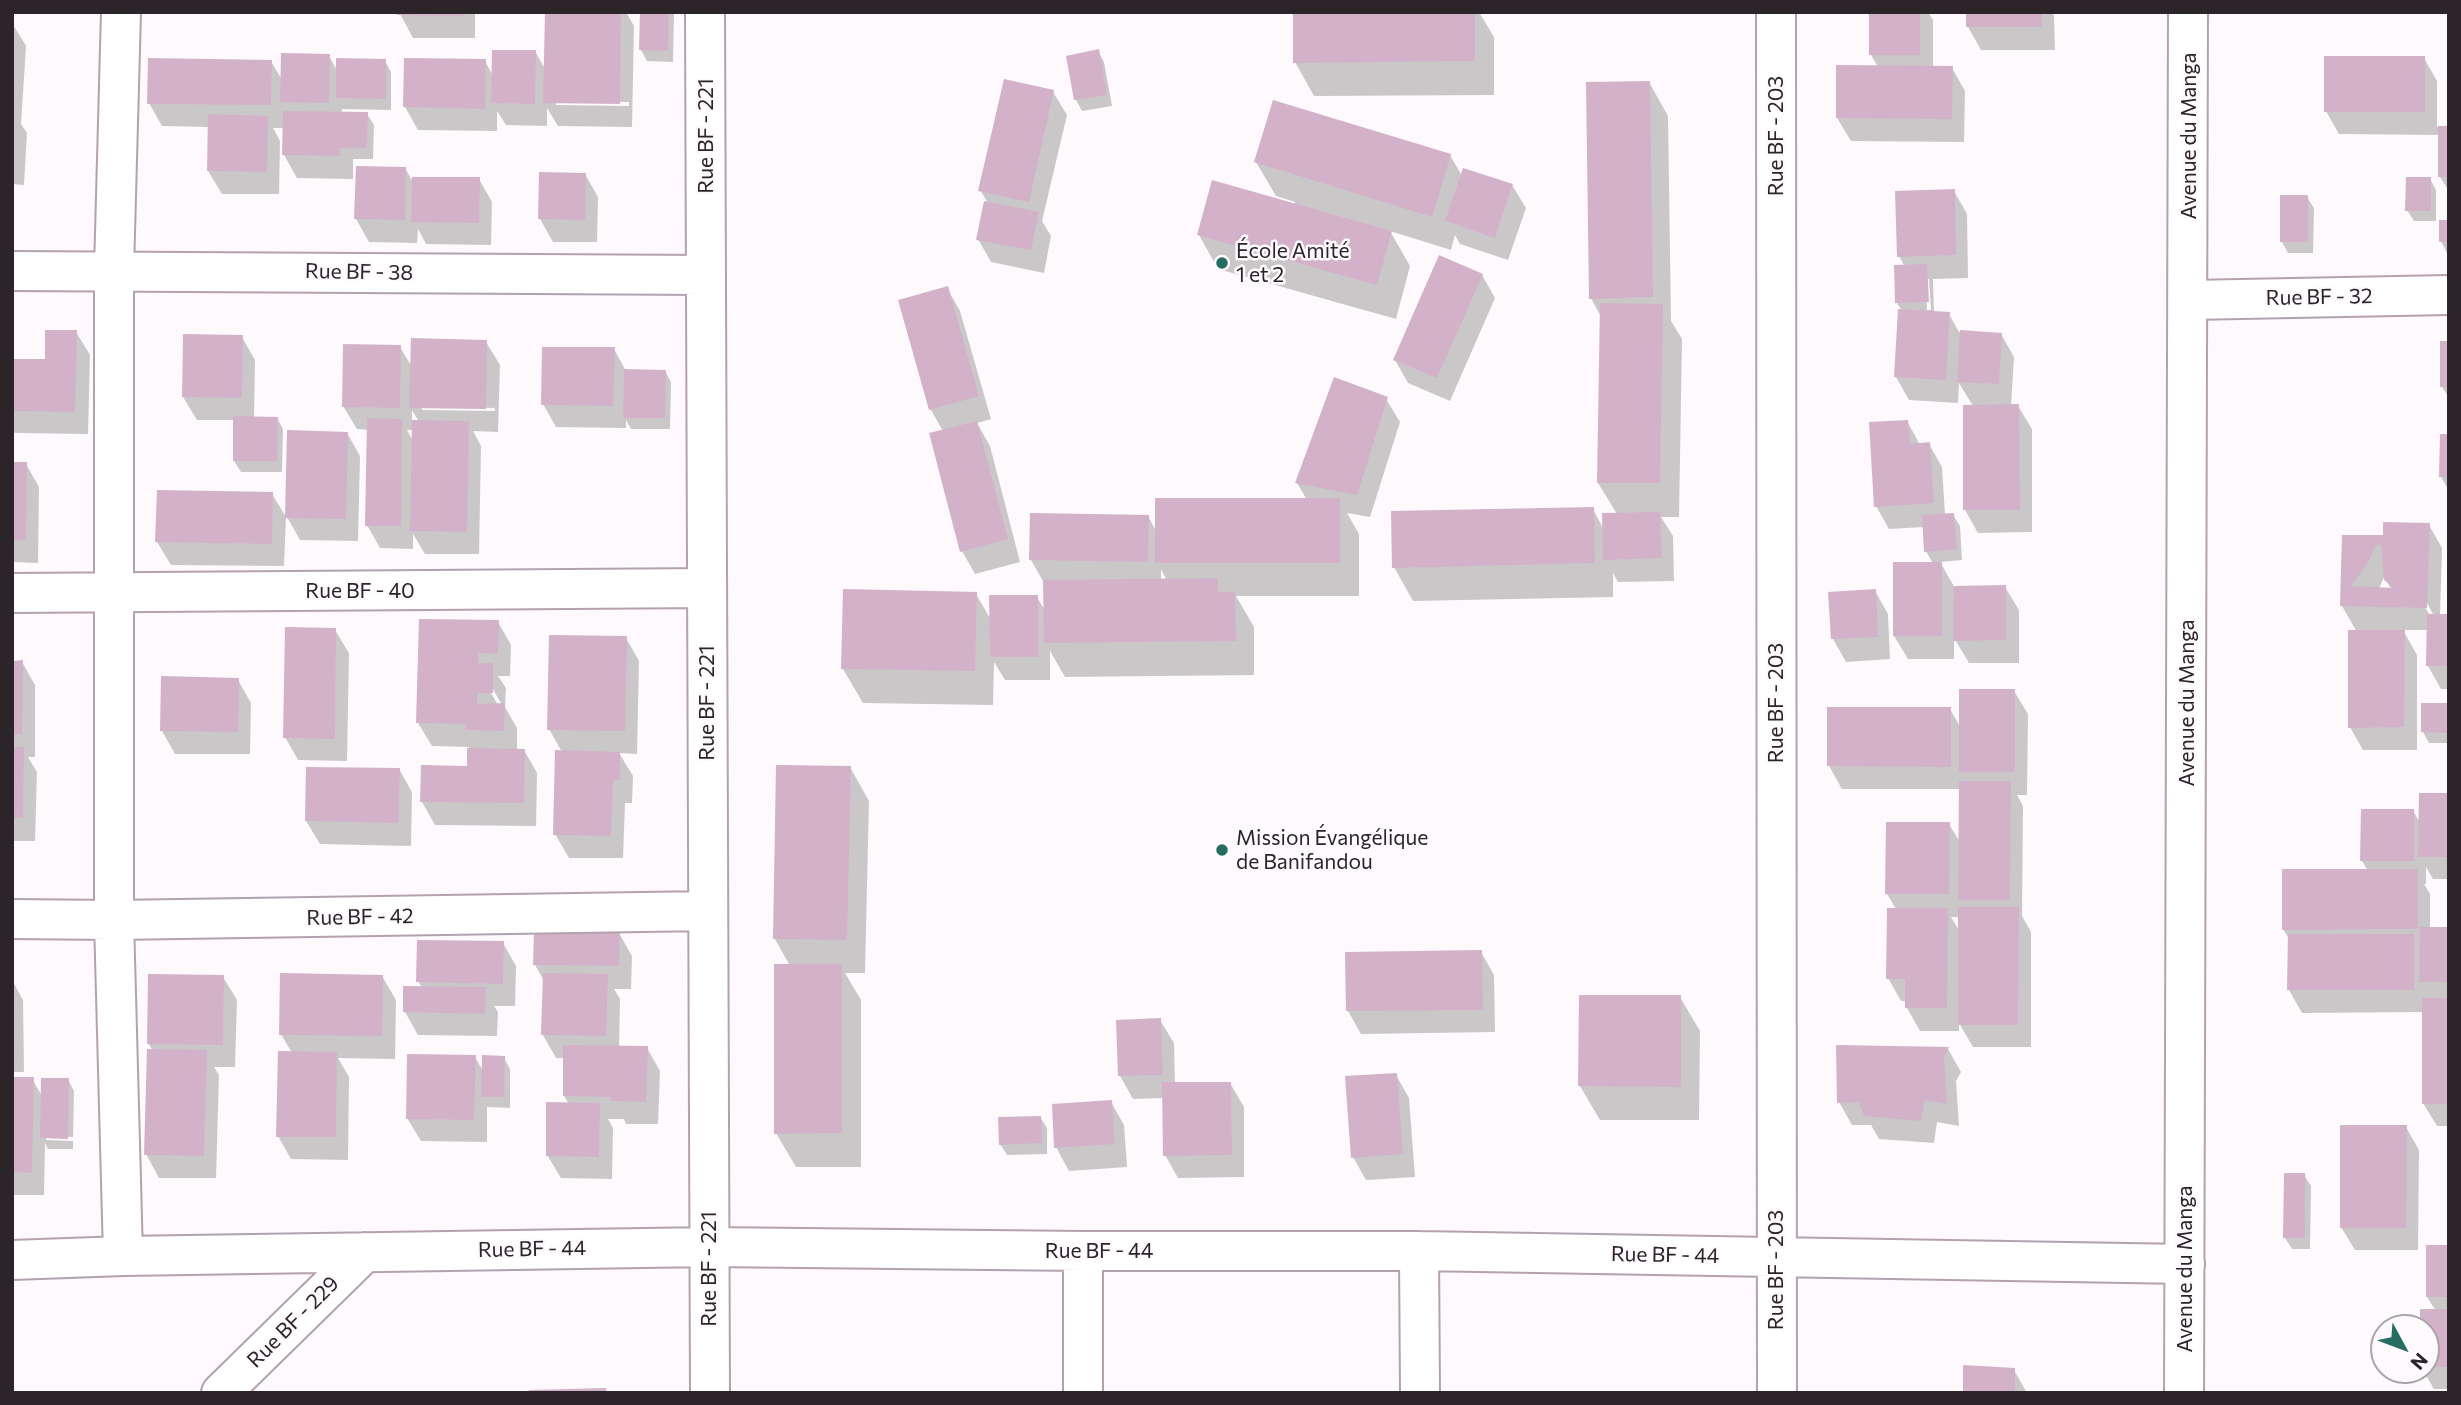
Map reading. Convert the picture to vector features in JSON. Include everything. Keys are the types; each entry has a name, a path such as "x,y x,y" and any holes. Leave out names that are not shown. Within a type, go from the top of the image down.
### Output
{"street":[{"path":"121,12 114,270 114,920 123,1256"},
{"name":"Rue BF - 221","path":"705,12 710,1393"},
{"name":"Rue BF - 203","path":"1776,12 1777,1393"},
{"name":"Avenue du Manga","path":"2184,1393 2188,12"},
{"name":"Rue BF - 38","path":"12,271 706,275"},
{"name":"Rue BF - 32","path":"2189,300 2449,295"},
{"name":"Rue BF - 40","path":"12,593 707,589"},
{"name":"Rue BF - 42","path":"12,919 114,920 708,911"},
{"name":"Rue BF - 44","path":"12,1260 709,1247 1419,1251 2185,1264"},
{"path":"1083,1251 1083,1393"},
{"path":"1419,1251 1420,1393"},
{"name":"Rue BF - 229","path":"221,1393 365,1252"}],"building":[{"path":"398,12 463,12 463,16 397,15"},
{"path":"545,12 621,12 620,104 543,103"},
{"path":"640,12 669,12 668,51 639,50"},
{"path":"1293,12 1475,12 1475,61 1293,63"},
{"path":"1869,12 1920,12 1920,55 1869,55"},
{"path":"1966,12 2042,12 2042,27 1966,27"},
{"path":"1099,49 1107,95 1074,100 1066,56"},
{"path":"492,50 536,50 535,104 491,103"},
{"path":"281,53 330,54 329,103 280,102"},
{"path":"2324,56 2425,56 2425,112 2324,112"},
{"path":"148,58 272,60 271,105 147,104"},
{"path":"336,58 386,59 386,99 336,98"},
{"path":"404,58 486,59 485,109 403,107"},
{"path":"1836,65 1953,66 1952,119 1836,118"},
{"path":"1004,79 1054,90 1029,202 978,191"},
{"path":"1650,81 1653,297 1589,299 1586,82"},
{"path":"1273,100 1451,154 1432,217 1254,162"},
{"path":"283,111 368,112 367,148 340,148 340,156 282,155"},
{"path":"208,114 268,116 267,172 207,171"},
{"path":"2438,126 2449,126 2449,177 2438,177"},
{"path":"356,166 406,167 405,220 354,219"},
{"path":"1463,168 1513,184 1495,238 1445,221"},
{"path":"539,172 586,173 585,220 538,219"},
{"path":"412,177 480,177 479,223 411,222"},
{"path":"2406,177 2431,177 2431,211 2405,211"},
{"path":"1212,180 1392,231 1377,285 1197,235"},
{"path":"1955,189 1956,255 1897,257 1895,191"},
{"path":"2280,195 2308,195 2308,242 2280,242"},
{"path":"984,201 1039,212 1031,250 976,240"},
{"path":"2439,220 2449,220 2449,242 2439,242"},
{"path":"1439,255 1483,274 1437,378 1393,360"},
{"path":"1927,264 1929,302 1895,303 1894,265"},
{"path":"948,286 979,396 929,410 898,300"},
{"path":"1600,303 1663,304 1660,483 1597,483"},
{"path":"1898,309 1950,312 1946,380 1894,377"},
{"path":"45,330 77,330 75,412 12,411 12,359 45,359"},
{"path":"1960,330 2002,333 1999,384 1957,382"},
{"path":"183,334 243,335 242,398 182,397"},
{"path":"411,338 487,340 486,409 409,408"},
{"path":"2440,341 2449,341 2449,387 2440,387"},
{"path":"343,344 401,345 400,408 342,407"},
{"path":"542,347 615,347 613,406 541,405"},
{"path":"624,369 666,370 665,418 623,418"},
{"path":"1334,377 1388,397 1357,495 1295,483"},
{"path":"2019,404 2020,510 1963,510 1963,405"},
{"path":"233,416 278,417 277,461 233,461"},
{"path":"367,418 402,419 401,526 365,526"},
{"path":"412,420 469,421 467,532 410,531"},
{"path":"1908,420 1910,444 1930,442 1934,503 1874,507 1869,422"},
{"path":"977,421 1008,539 960,552 929,433"},
{"path":"287,430 348,432 346,519 285,518"},
{"path":"2440,434 2449,434 2449,477 2439,477"},
{"path":"12,462 27,462 26,540 12,540"},
{"path":"157,490 273,492 272,544 155,542"},
{"path":"1155,498 1340,498 1340,563 1155,563"},
{"path":"1594,507 1595,563 1392,568 1391,511"},
{"path":"1660,512 1662,558 1603,560 1602,513"},
{"path":"1030,513 1149,515 1148,562 1029,560"},
{"path":"1954,513 1957,549 1924,552 1922,515"},
{"path":"2383,522 2430,523 2427,608 2340,606 2342,535 2383,535","holes":["2381,544 2384,580 2394,588 2351,586 2369,561 2375,546"]},
{"path":"1893,562 1942,562 1942,636 1893,636"},
{"path":"1218,578 1218,592 1235,592 1236,641 1044,643 1043,580"},
{"path":"2006,585 2006,640 1953,641 1954,586"},
{"path":"843,589 977,592 975,671 841,669"},
{"path":"1876,589 1878,637 1831,639 1828,592"},
{"path":"989,595 1038,595 1038,657 990,657"},
{"path":"2427,614 2449,614 2449,666 2426,666"},
{"path":"419,619 499,620 498,654 478,653 478,663 493,663 493,693 477,693 477,704 505,703 504,731 465,730 466,724 416,723"},
{"path":"285,627 336,628 335,739 283,738"},
{"path":"2348,630 2405,630 2404,727 2348,728"},
{"path":"549,635 627,636 625,731 547,730"},
{"path":"23,660 22,734 12,735 12,661"},
{"path":"161,676 239,678 238,732 160,731"},
{"path":"1959,689 2015,689 2015,772 1959,772"},
{"path":"2421,703 2449,703 2449,733 2421,732"},
{"path":"1827,707 1951,707 1951,767 1827,766"},
{"path":"12,747 24,747 23,818 12,818"},
{"path":"467,748 525,749 524,803 420,802 421,765 467,766"},
{"path":"555,750 620,752 620,780 613,780 611,836 553,835"},
{"path":"776,765 851,766 847,940 773,939"},
{"path":"306,767 400,768 398,823 305,821"},
{"path":"1959,781 2011,781 2010,900 1958,900"},
{"path":"2419,793 2449,793 2449,857 2418,857"},
{"path":"2361,809 2414,809 2414,861 2360,861"},
{"path":"1886,822 1950,822 1949,894 1885,894"},
{"path":"2282,869 2418,869 2418,929 2282,930"},
{"path":"1958,907 2019,907 2018,1025 1958,1025"},
{"path":"1887,908 1948,908 1947,1008 1905,1008 1905,979 1886,979"},
{"path":"2420,927 2449,927 2449,982 2419,982"},
{"path":"534,931 620,932 619,966 533,965"},
{"path":"2288,934 2414,934 2414,990 2287,990"},
{"path":"417,940 504,941 503,984 416,982"},
{"path":"1482,950 1483,1010 1346,1011 1345,952"},
{"path":"774,964 842,964 842,1133 774,1134"},
{"path":"280,973 383,975 382,1036 279,1035"},
{"path":"543,973 608,974 606,1036 541,1035"},
{"path":"148,974 224,975 223,1045 147,1044"},
{"path":"403,986 486,987 485,1014 403,1012"},
{"path":"1579,995 1681,995 1681,1087 1578,1086"},
{"path":"2422,998 2449,998 2449,1104 2422,1104"},
{"path":"1161,1018 1163,1075 1118,1076 1116,1020"},
{"path":"563,1045 648,1046 646,1102 611,1101 611,1097 563,1096"},
{"path":"1836,1045 1949,1047 1944,1057 1947,1104 1925,1100 1921,1121 1864,1116 1859,1102 1837,1103"},
{"path":"147,1049 207,1050 204,1156 144,1155"},
{"path":"278,1051 337,1052 336,1137 276,1137"},
{"path":"407,1054 476,1055 474,1120 406,1119"},
{"path":"482,1055 505,1056 504,1097 481,1097"},
{"path":"1397,1073 1403,1154 1351,1158 1345,1076"},
{"path":"12,1077 34,1077 32,1173 12,1172"},
{"path":"41,1078 69,1078 68,1139 40,1138"},
{"path":"1162,1082 1231,1082 1232,1155 1163,1156"},
{"path":"1112,1100 1115,1144 1054,1148 1052,1104"},
{"path":"546,1102 600,1103 599,1157 546,1156"},
{"path":"1041,1116 1042,1143 999,1145 998,1117"},
{"path":"2340,1125 2407,1125 2406,1228 2340,1228"},
{"path":"2284,1173 2305,1173 2305,1238 2283,1238"},
{"path":"2426,1245 2449,1245 2449,1297 2426,1297"},
{"path":"2420,1309 2449,1309 2449,1367 2440,1367 2440,1314 2420,1314"},
{"path":"1963,1365 2015,1368 2015,1393 1963,1393"},
{"path":"606,1388 606,1393 529,1393 529,1390"}],"place":[{"name":"École Amité 1 et 2","path":"1222,263"},
{"name":"Mission Évangélique de Banifandou","path":"1222,850"}]}
